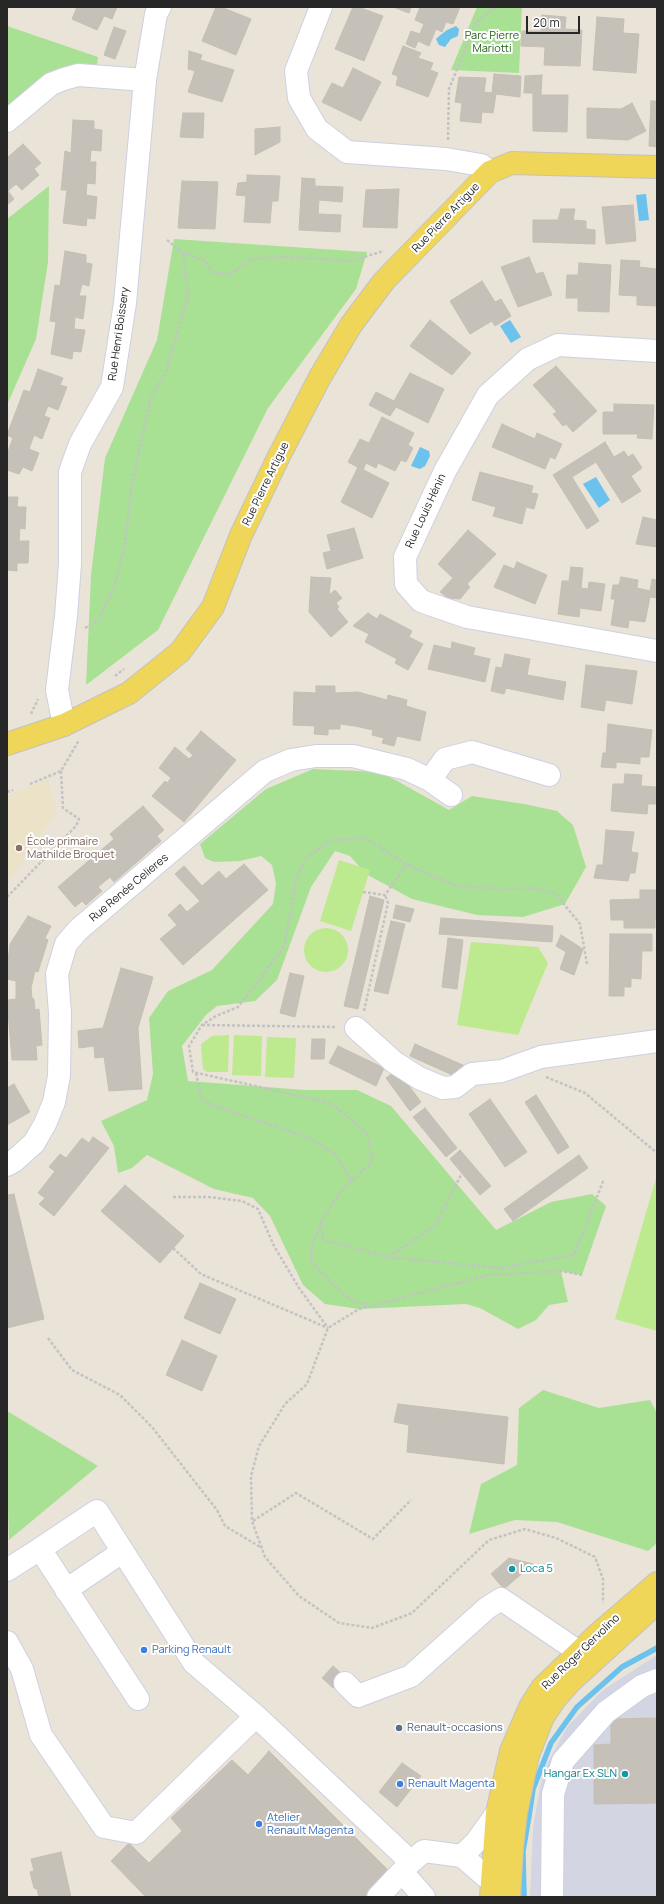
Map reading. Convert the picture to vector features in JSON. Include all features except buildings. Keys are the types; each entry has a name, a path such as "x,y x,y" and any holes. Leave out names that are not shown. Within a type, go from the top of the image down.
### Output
{"main road":[{"path":"490,172 512,164 657,167"},
{"name":"Rue Pierre Artigue","path":"7,744 73,729 129,693 180,652 214,607 241,535 275,463 320,377 351,325 384,281 490,172"},
{"name":"Rue Roger Gervolino","path":"492,1890 497,1813 511,1751 530,1707 542,1688 599,1633 657,1583"},
{"name":"Rue Roger Gervolino","path":"509,1897 516,1813 528,1754 543,1717 554,1699 570,1682 657,1603"}],"street":[{"name":"Rue Henri Boissery","path":"73,729 57,690 70,564 70,472 80,444 112,387 125,303 146,80 156,14 160,7"},
{"path":"320,7 296,71 298,98 317,129 347,152 446,158 481,165 490,172"},
{"path":"7,121 51,84 64,79 78,75 146,80"},
{"name":"Rue Louis Hénin","path":"657,350 558,344 528,359 488,395 445,471 405,557 406,584 421,601 467,618 657,651"},
{"path":"430,780 445,759 472,752 549,775"},
{"name":"Rue Renée Celieres","path":"7,1165 14,1161 34,1143 45,1124 54,1102 59,1076 60,1013 57,974 66,944 78,930 265,771 291,760 316,756 353,756 407,769 430,780 451,795"},
{"path":"358,1029 394,1062 419,1078 443,1088 455,1087 472,1074 502,1071 541,1057 657,1042"},
{"path":"7,1570 97,1511 194,1663 256,1716 407,1867 424,1897"},
{"path":"40,1549 138,1699"},
{"path":"66,1590 122,1552"},
{"path":"345,1683 358,1696 411,1676 487,1608 501,1600 579,1652"},
{"path":"7,1642 22,1669 41,1735 104,1827 136,1833 256,1716"},
{"path":"552,1897 553,1794 563,1761 606,1712 642,1686 657,1680"},
{"path":"462,1856 477,1841 497,1813"},
{"path":"378,1897 424,1851 462,1856 492,1890"}],"path":[{"path":"453,144 448,141 449,89 476,22 496,7"},
{"path":"167,240 183,253 204,260 213,273 230,274 252,259 287,257 350,261 391,249"},
{"path":"63,643 99,619 114,587 124,550 132,484 150,400 166,372 188,295 183,253"},
{"path":"30,784 61,771 70,758 73,729"},
{"path":"7,898 76,826 79,819 63,808 61,771"},
{"path":"7,792 14,790"},
{"path":"385,895 407,864"},
{"path":"363,892 385,895"},
{"path":"202,1025 358,1029 388,903 385,895"},
{"path":"196,1073 202,1101 308,1138 335,1154 352,1181"},
{"path":"544,1076 585,1093 657,1153"},
{"path":"388,1258 435,1226 462,1173"},
{"path":"173,1197 209,1197 242,1201 258,1209 274,1246 299,1288 328,1328"},
{"path":"321,1222 312,1245 311,1262 350,1300 371,1306"},
{"path":"172,1248 201,1274 328,1328"},
{"path":"582,1275 561,1271 489,1275 359,1309 328,1328 307,1384 285,1404 259,1446 251,1476 252,1521 265,1557 299,1596 339,1623 372,1628 412,1613 489,1540 525,1529 556,1538 595,1557 603,1579 604,1608 599,1633"},
{"path":"48,1338 72,1370 120,1394 152,1427 217,1510 225,1526 262,1548"},
{"path":"252,1521 296,1493 373,1539 411,1500"}],"shaded area":[{"name":"École primaire Mathilde Broquet","path":"48,779 57,812 7,883 7,796"},
{"path":"657,1655 657,1897 530,1897 533,1827 541,1783 547,1764 567,1727 603,1690"}],"green space":[{"name":"Parc Pierre Mariotti","path":"477,7 522,7 519,73 451,70"},
{"path":"7,26 98,57 96,76 78,75 7,121"},
{"path":"49,186 48,262 36,339 7,405 7,219"},
{"path":"174,239 367,252 356,289 268,408 158,630 86,685 91,575 105,458 157,340"},
{"path":"313,769 381,772 449,810 472,796 557,811 573,825 586,867 565,904 523,917 477,915 412,899 366,874 350,856 335,851 311,887 277,980 255,1001 217,1006 206,1015 182,1046 188,1081 305,1090 357,1090 391,1106 496,1230 551,1202 592,1194 606,1206 582,1275 561,1271 568,1302 549,1305 536,1320 518,1329 480,1308 466,1304 359,1309 325,1304 303,1285 270,1216 253,1198 214,1189 147,1155 132,1168 118,1173 114,1146 101,1121 147,1100 153,1074 149,1018 168,991 212,970 273,904 276,883 272,865 261,856 240,861 214,862 205,858 200,844 266,789"},
{"path":"339,860 370,870 351,931 320,921"},
{"path":"326,928 338,932 344,938 348,950 344,962 338,968 326,972 314,968 308,962 304,950 308,938 314,932"},
{"path":"471,942 538,947 548,963 518,1035 457,1025"},
{"path":"229,1035 228,1072 207,1072 203,1069 201,1044 212,1036"},
{"path":"234,1035 262,1036 261,1076 232,1075"},
{"path":"267,1037 296,1038 294,1078 265,1077"},
{"path":"657,1175 657,1331 615,1319"},
{"path":"543,1390 599,1408 650,1400 657,1413 657,1543 648,1551 557,1522 515,1520 469,1534 481,1484 517,1465 519,1408"},
{"path":"7,1411 98,1466 9,1540 7,1480"}],"water":[{"path":"456,26 459,29 458,36 451,39 445,47 439,45 436,39 447,30"},
{"path":"646,194 649,220 639,221 636,195"},
{"path":"510,320 521,337 511,343 500,326"},
{"path":"420,447 429,451 430,456 425,466 420,469 411,466"},
{"path":"596,477 610,500 599,508 583,484"}],"waterway":[{"path":"524,1897 523,1851 533,1789 551,1743 577,1707 622,1667 657,1648"}],"place":[{"name":"École primaire Mathilde Broquet","path":"19,848"},
{"name":"Loca 5","path":"512,1569"},
{"name":"Parking Renault","path":"144,1650"},
{"name":"Renault-occasions","path":"399,1728"},
{"name":"Hangar Ex SLN","path":"625,1774"},
{"name":"Renault Magenta","path":"400,1784"},
{"name":"Atelier Renault Magenta","path":"259,1824"}]}
